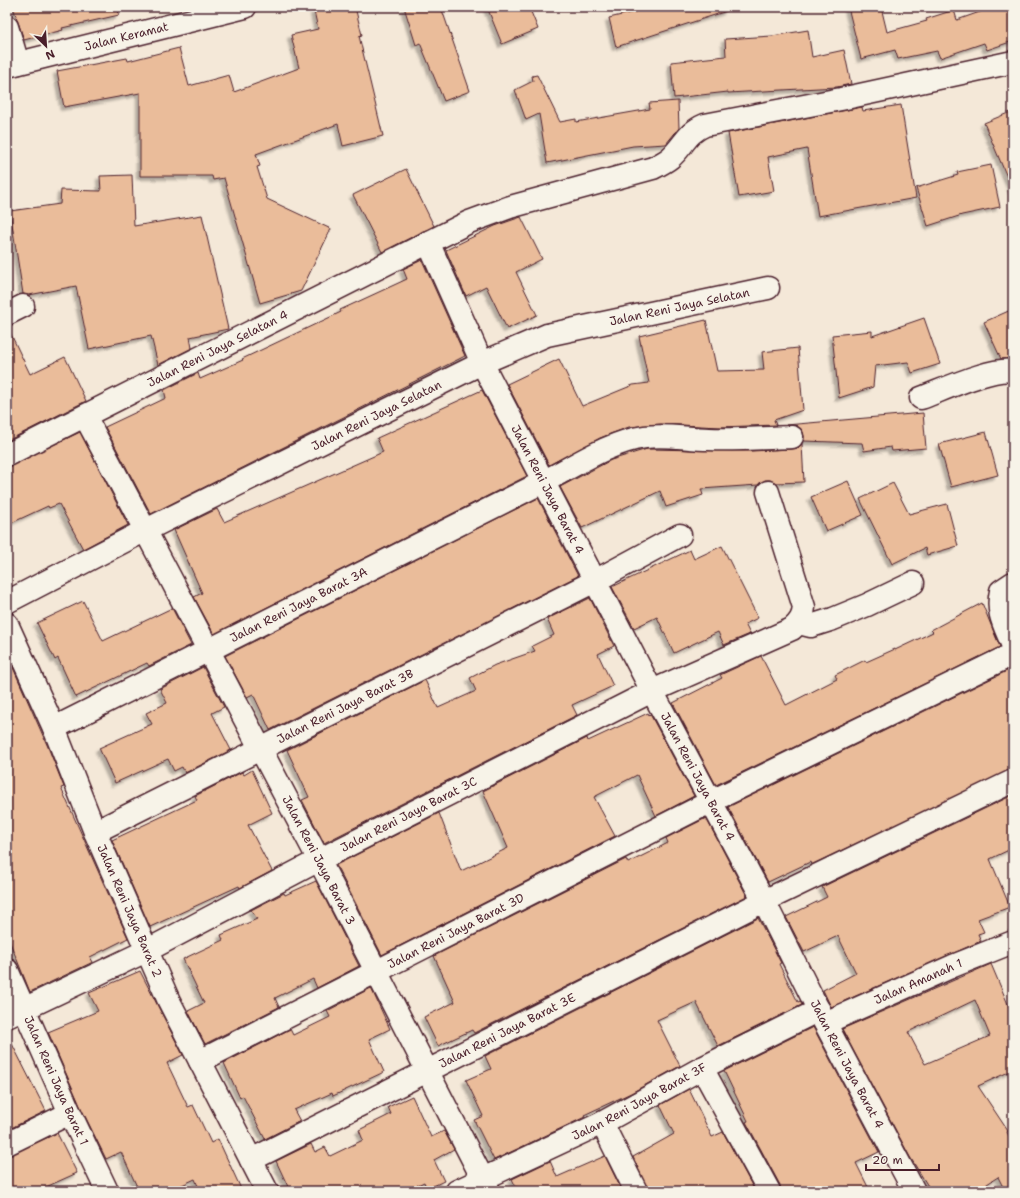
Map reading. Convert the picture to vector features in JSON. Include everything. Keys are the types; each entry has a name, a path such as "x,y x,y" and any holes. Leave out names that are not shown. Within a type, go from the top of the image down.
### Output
{"street":[{"name":"Jalan Keramat","path":"12,65 245,7"},
{"path":"7,27 12,65"},
{"name":"Jalan Reni Jaya Selatan 4","path":"7,455 469,222 510,207 653,168 671,157 686,137 695,129 705,125 841,99 1013,62"},
{"name":"Jalan Reni Jaya Barat 4","path":"428,242 482,362 652,691 712,801 822,1017 914,1191"},
{"name":"Jalan Reni Jaya Selatan","path":"7,602 144,531 482,362 547,334 768,288"},
{"path":"921,398 986,374 1006,370 1013,372"},
{"name":"Jalan Reni Jaya Barat 3","path":"85,416 144,531 319,860 486,1185"},
{"name":"Jalan Reni Jaya Barat 3A","path":"54,728 545,482 595,455 626,442 645,437 677,436 708,439 792,437"},
{"path":"768,492 804,607 803,615 799,623 811,626 833,619 913,583"},
{"name":"Jalan Reni Jaya Barat 3B","path":"95,832 595,581 680,535"},
{"path":"1013,583 1001,591 998,604 1013,646"},
{"name":"Jalan Reni Jaya Barat 3C","path":"15,1013 146,951 319,860 652,691 792,629 799,623"},
{"name":"Jalan Reni Jaya Barat 2","path":"7,624 54,728 95,832 168,1001 267,1191"},
{"name":"Jalan Reni Jaya Barat 3D","path":"200,1061 712,801 1013,654"},
{"name":"Jalan Reni Jaya Barat 3E","path":"250,1160 764,901 1013,781"},
{"name":"Jalan Amanah 1","path":"822,1017 1013,942"},
{"name":"Jalan Reni Jaya Barat 1","path":"7,970 15,1013 70,1113 107,1191"},
{"name":"Jalan Reni Jaya Barat 3F","path":"457,1191 486,1185 702,1068 822,1017"},
{"path":"702,1068 769,1191"},
{"path":"7,1144 70,1113"},
{"path":"602,1123 636,1191"}],"building":[{"path":"13,7 118,7 119,15 62,28 63,30 24,40"},
{"path":"332,7 355,7 362,35 359,36 383,136 343,146 338,124 256,154 260,166 257,167 267,199 331,229 301,291 260,303 224,178 213,180 212,176 140,176 140,93 64,107 57,71 127,58 128,61 179,48 189,86 229,75 234,92 299,68 291,35 318,29 314,11"},
{"path":"404,7 441,7 470,91 444,101 420,43 416,45"},
{"path":"487,7 529,7 538,29 502,44"},
{"path":"655,7 727,7 727,11 616,47 609,18"},
{"path":"848,7 881,7 887,32 927,21 926,19 954,10 957,20 994,7 1010,7 1013,15 1013,41 987,50 984,43 940,58 937,51 898,59 895,50 861,59"},
{"path":"808,30 812,57 844,50 851,84 837,87 728,92 674,98 671,62 726,56 725,39 772,36"},
{"path":"537,75 560,122 576,119 576,122 650,109 649,103 678,101 679,128 666,144 633,146 547,163 539,114 526,120 515,90 533,81 532,76"},
{"path":"901,105 916,198 818,216 807,149 768,157 774,191 739,197 728,133 862,107 863,111"},
{"path":"1013,111 1013,191 984,123"},
{"path":"991,165 1000,207 962,215 928,226 916,188 958,175 957,172"},
{"path":"406,169 434,226 382,252 353,195"},
{"path":"132,175 134,226 202,215 228,329 190,337 192,348 158,365 151,336 89,349 76,286 29,295 23,294 10,211 60,204 61,190 101,191 100,176"},
{"path":"521,217 542,259 516,272 537,315 507,329 486,286 466,296 445,248 446,250 495,226"},
{"path":"422,260 465,356 151,514 105,427 166,398 164,390 198,373 200,379 243,360 242,359 341,312 340,310 407,279 403,269"},
{"path":"1013,309 1013,358 1001,359 984,322"},
{"path":"924,318 940,364 912,373 908,362 875,366 873,387 839,398 832,335 872,331 872,336"},
{"path":"706,320 717,371 764,370 762,352 798,348 803,410 774,420 776,425 720,427 661,424 629,427 600,438 549,465 507,384 559,359 582,406 633,385 649,383 639,336"},
{"path":"7,326 30,374 65,357 86,401 7,441"},
{"path":"482,390 527,476 214,634 194,597 202,593 174,530 217,509 224,522 383,452 377,438"},
{"path":"923,413 926,448 892,451 891,447 864,451 862,443 804,441 802,430 797,426 786,425"},
{"path":"80,432 128,525 83,549 59,504 49,508 48,506 7,525 7,467"},
{"path":"986,432 998,475 951,487 939,444"},
{"path":"802,444 804,482 776,483 770,480 765,480 758,485 701,489 703,495 666,507 660,491 582,528 560,487 611,460 647,449 751,451 792,449 798,448"},
{"path":"848,481 863,515 826,531 811,497"},
{"path":"893,483 909,514 947,504 958,546 927,555 925,548 892,564 860,499"},
{"path":"538,498 578,576 270,730 253,694 247,697 225,656"},
{"path":"722,546 758,618 745,624 750,634 724,645 718,632 674,653 657,617 634,628 612,587 690,550 694,559"},
{"path":"590,598 614,646 598,654 613,686 572,705 577,715 324,843 302,800 309,797 287,750 425,680 438,708 476,691 470,678 495,665 535,651 532,646 554,635 547,619"},
{"path":"83,601 103,641 172,608 191,645 149,666 147,663 76,697 58,658 55,660 37,623"},
{"path":"982,603 1000,647 716,785 673,703 722,678 720,675 761,656 786,705 837,679 835,675 865,660 866,662 933,632 931,630"},
{"path":"7,654 48,747 64,787 61,788 128,938 90,957 93,962 30,992 7,935"},
{"path":"203,667 224,707 212,713 231,750 185,773 182,767 174,771 168,759 115,783 99,748 152,724 146,713 167,703 160,689"},
{"path":"1013,668 1013,769 811,865 810,862 768,882 728,807"},
{"path":"648,713 649,715 650,714 694,796 656,816 637,775 594,797 615,836 382,955 336,865 439,813 461,871 508,848 483,791 587,738 588,741"},
{"path":"252,770 272,813 248,825 272,871 240,888 239,886 150,927 112,840 197,800 195,796 242,772 244,775"},
{"path":"1013,795 1013,848 990,859 1010,907 978,919 984,932 978,934 981,941 831,1007 823,990 856,973 838,936 804,952 786,917 827,897 822,887"},
{"path":"706,818 747,896 474,1033 472,1030 438,1046 424,1017 455,1002 434,956 626,859 628,863 668,843 666,838"},
{"path":"316,881 359,966 317,988 313,979 275,998 279,1007 205,1044 188,1011 204,1003 183,959 223,940 221,935 257,919 251,910 284,893 285,895"},
{"path":"758,918 781,963 779,964 798,1002 800,1001 802,1005 718,1046 696,1002 657,1020 680,1066 631,1093 584,1115 585,1117 494,1160 474,1120 483,1116 466,1080 491,1069 485,1056"},
{"path":"991,964 1013,1016 1013,1070 978,1086 1008,1131 1007,1132 1013,1144 1013,1191 1005,1191 998,1177 976,1191 931,1191 910,1157 842,1029","holes":["975,1000 990,1036 925,1064 908,1032"]},
{"path":"140,971 183,1055 167,1063 188,1107 193,1105 211,1143 218,1139 242,1191 200,1191 195,1179 169,1191 139,1191 121,1152 106,1159 81,1108 48,1032 98,1011 89,993"},
{"path":"371,988 390,1029 369,1039 384,1072 333,1096 332,1093 294,1110 300,1121 265,1139 243,1096 240,1098 224,1063 290,1029 293,1035 330,1017 327,1011"},
{"path":"813,1027 879,1152 856,1163 870,1191 781,1191 780,1185 746,1122 748,1121 724,1071"},
{"path":"7,1034 46,1111 7,1130"},
{"path":"689,1089 712,1137 723,1132 755,1191 648,1191 633,1157 674,1134 660,1105"},
{"path":"412,1096 431,1137 444,1131 454,1149 434,1160 444,1181 427,1189 424,1182 405,1191 290,1191 276,1161 311,1144 315,1152 325,1147 330,1156 363,1140 359,1130 391,1114 388,1107"},
{"path":"57,1133 77,1173 37,1191 7,1191 7,1156"},
{"path":"605,1156 622,1191 518,1191 512,1179 550,1161 557,1177"}]}
